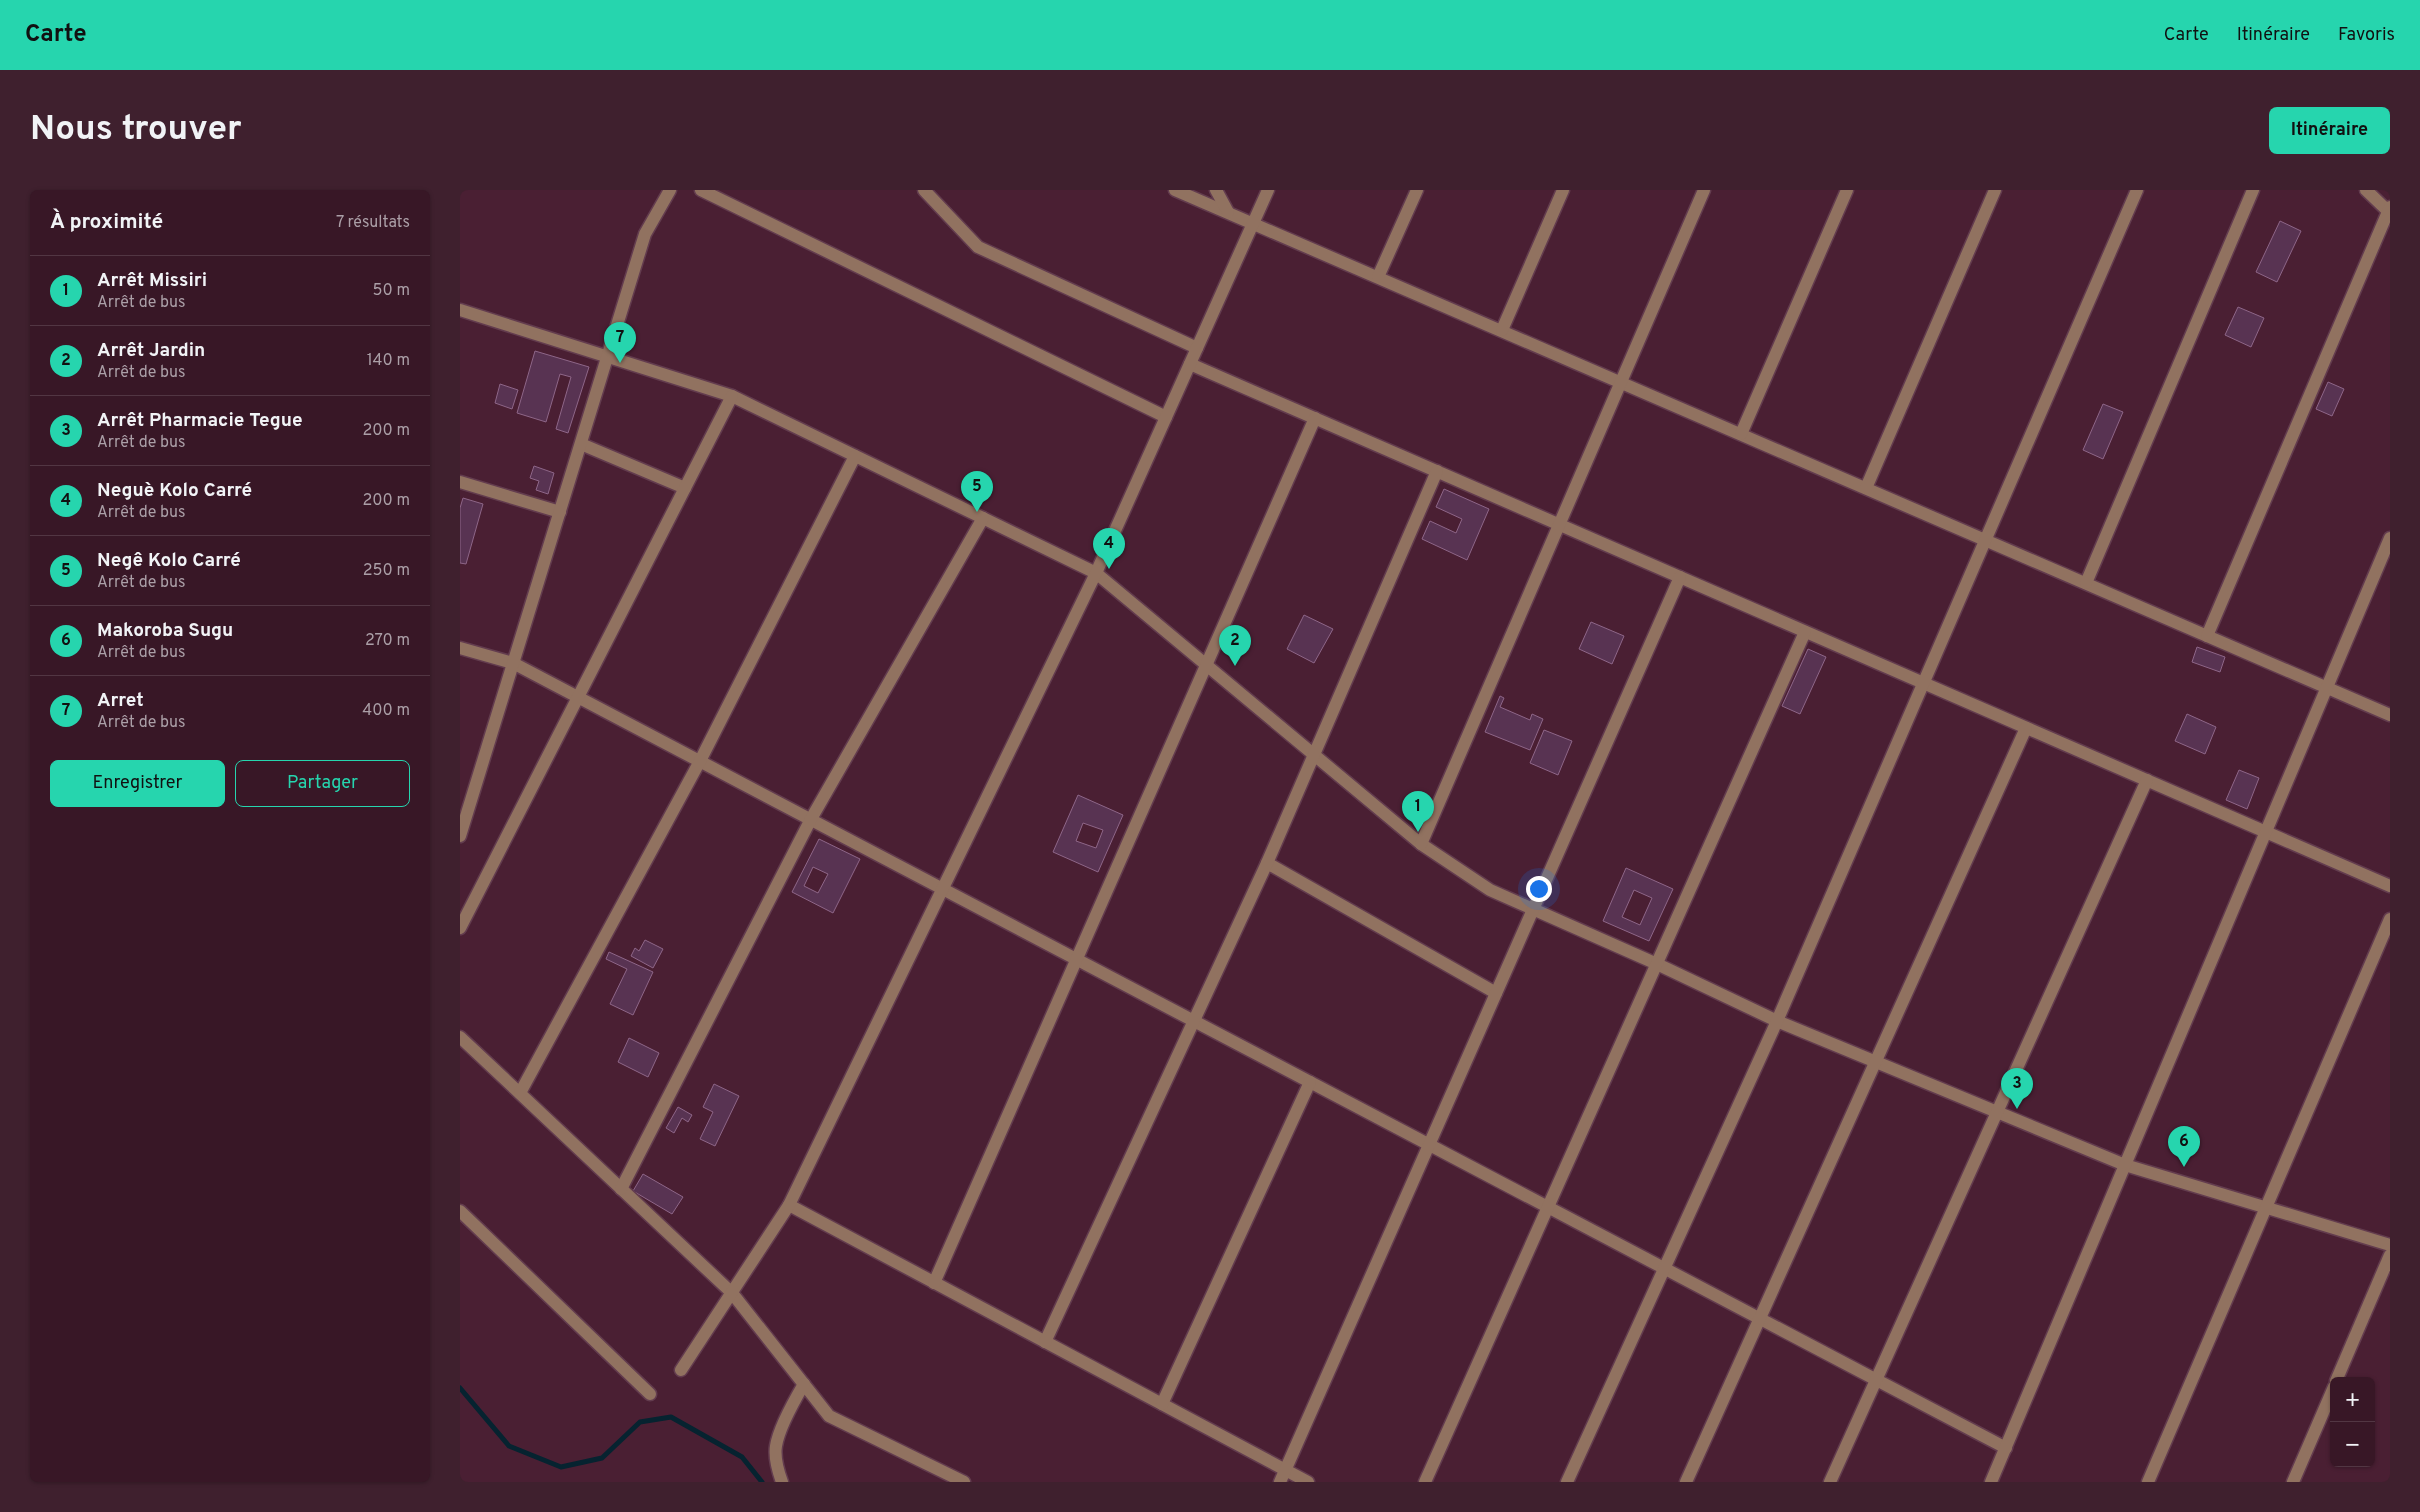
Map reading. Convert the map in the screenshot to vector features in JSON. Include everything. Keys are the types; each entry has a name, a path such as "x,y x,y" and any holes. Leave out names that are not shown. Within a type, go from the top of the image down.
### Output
{"street":[{"path":"460,836 463,816 513,663 645,234 670,190"},
{"path":"701,190 1166,417"},
{"path":"924,190 978,247 1197,348"},
{"path":"1175,190 2390,714"},
{"path":"1216,190 1228,212"},
{"path":"681,1370 789,1205 1096,573 1268,190"},
{"path":"1378,277 1417,190"},
{"path":"1502,330 1563,190"},
{"path":"1421,844 1704,190"},
{"path":"1741,434 1848,190"},
{"path":"1866,488 1995,190"},
{"path":"1567,1482 1777,1021 2137,190"},
{"path":"2086,583 2253,190"},
{"path":"2207,636 2389,211 2366,190"},
{"path":"460,310 608,355 732,396 1096,573 1421,844 1490,890 1657,964 1777,1021 2125,1165 2390,1245"},
{"path":"1190,364 2390,886"},
{"path":"460,928 732,396"},
{"path":"934,1283 1078,960 1315,418"},
{"path":"580,444 685,488"},
{"path":"520,1093 700,761 855,456"},
{"path":"1045,1342 1267,863 1437,471"},
{"path":"460,482 560,512"},
{"path":"621,1189 811,819 984,518"},
{"path":"1991,1482 2390,538"},
{"path":"1280,1482 1680,577"},
{"path":"1425,1482 1805,632"},
{"path":"460,648 513,663 2006,1448"},
{"path":"1686,1482 2026,728"},
{"path":"1830,1482 2147,780"},
{"path":"1267,863 1496,994"},
{"path":"2148,1482 2390,919"},
{"path":"460,1037 732,1294 829,1416 964,1482"},
{"path":"1162,1404 1310,1082"},
{"path":"789,1205 1308,1482"},
{"path":"460,1211 650,1394"},
{"path":"2338,1377 2390,1255"},
{"path":"782,1482 777,1468 776,1447 794,1400 804,1384"},
{"path":"2293,1482 2330,1396"}],"building":[{"path":"2280,221 2301,231 2277,282 2256,272"},
{"path":"2238,307 2264,318 2251,347 2225,335"},
{"path":"535,351 589,367 568,433 556,429 571,377 560,374 546,422 517,413"},
{"path":"2328,382 2344,389 2332,416 2316,409"},
{"path":"500,384 518,390 512,409 495,403"},
{"path":"2103,404 2123,412 2103,459 2083,450"},
{"path":"534,466 554,473 548,494 536,490 539,481 530,478"},
{"path":"1444,489 1489,509 1467,560 1422,539 1430,521 1456,533 1462,519 1436,507"},
{"path":"463,498 483,504 466,564 460,563 460,508"},
{"path":"1304,615 1333,629 1314,663 1287,649"},
{"path":"1591,622 1624,636 1612,664 1579,649"},
{"path":"2197,647 2225,657 2220,672 2192,662"},
{"path":"1808,649 1826,657 1800,714 1782,706"},
{"path":"1500,696 1504,698 1500,707 1530,720 1532,714 1543,719 1530,750 1485,732"},
{"path":"2187,714 2216,727 2205,754 2175,741"},
{"path":"1544,730 1572,741 1558,775 1530,763"},
{"path":"2239,770 2259,778 2247,809 2226,800"},
{"path":"1078,795 1123,815 1098,872 1053,852","holes":["1083,823 1103,830 1096,848 1076,841"]},
{"path":"819,839 860,859 833,913 792,892","holes":["813,867 828,874 818,893 804,886"]},
{"path":"1626,868 1673,889 1649,941 1603,921","holes":["1634,890 1652,898 1640,925 1622,917"]},
{"path":"645,940 663,949 653,968 631,956 635,948 639,951"},
{"path":"609,952 653,972 633,1015 610,1004 627,969 606,959"},
{"path":"629,1038 659,1053 648,1077 618,1062"},
{"path":"714,1084 739,1096 715,1146 700,1139 713,1112 703,1107"},
{"path":"678,1107 692,1115 688,1122 682,1118 674,1133 666,1128"},
{"path":"643,1174 683,1197 672,1214 633,1191"}],"waterway":[{"path":"460,1388 509,1446 561,1467 602,1458 640,1422 671,1417 742,1457 762,1482"}],"place":[{"name":"Arret","path":"620,363"},
{"name":"Negê Kolo Carré","path":"977,512"},
{"name":"Neguè Kolo Carré","path":"1109,569"},
{"name":"Arrêt Jardin","path":"1235,666"},
{"name":"Arrêt Missiri","path":"1418,832"},
{"name":"Arrêt Pharmacie Tegue","path":"2017,1109"},
{"name":"Makoroba Sugu","path":"2184,1167"}]}
